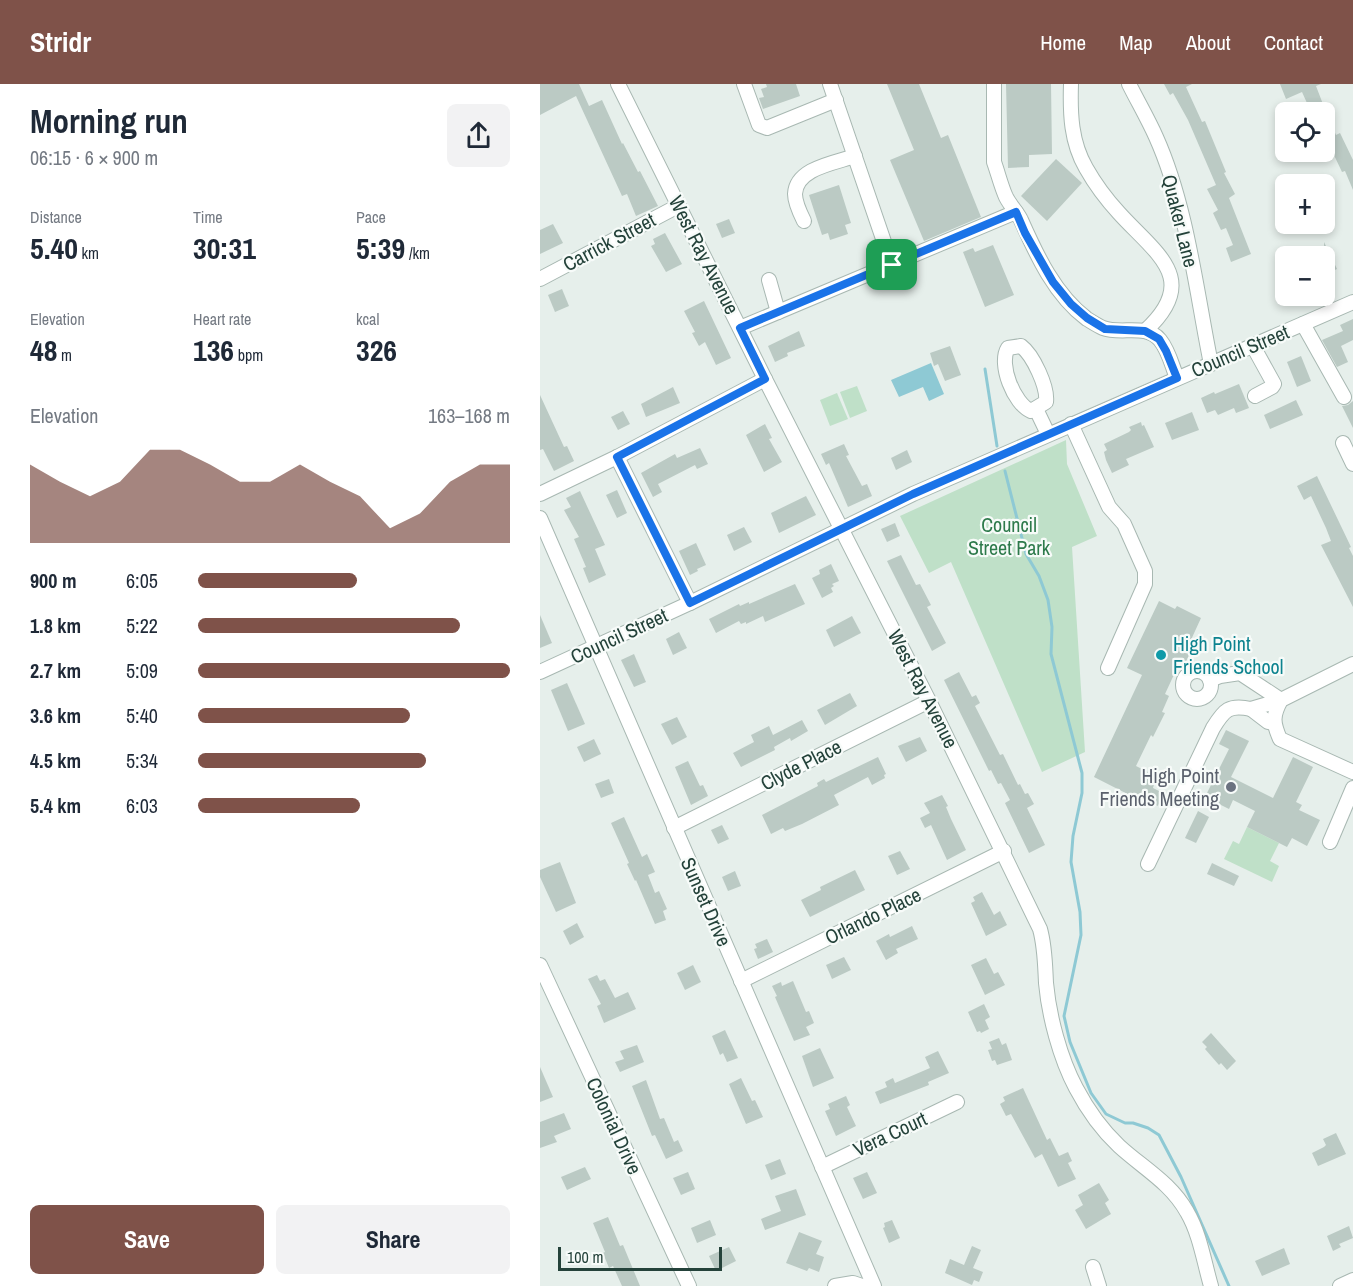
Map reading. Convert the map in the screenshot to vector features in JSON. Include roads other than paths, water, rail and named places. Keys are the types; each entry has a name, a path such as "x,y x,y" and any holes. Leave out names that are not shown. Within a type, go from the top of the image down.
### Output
{"street":[{"name":"West Ray Avenue","path":"618,84 1004,851 1040,929 1045,949 1048,1000 1061,1054 1075,1087 1096,1121 1119,1146 1161,1179 1187,1211 1196,1230 1211,1286"},
{"path":"744,84 759,125 767,128 836,100"},
{"path":"830,84 892,265"},
{"path":"994,84 994,162 1006,196 1048,273 1071,304 1087,318 1105,329 1145,331 1159,339 1177,378"},
{"path":"1071,84 1070,112 1075,146 1085,167 1118,212 1165,261 1171,277 1172,292 1164,309 1157,320 1145,331"},
{"name":"Quaker Lane","path":"1129,84 1156,138 1179,205 1211,364"},
{"path":"804,221 795,192 802,177 812,171 855,156"},
{"name":"Carrick Street","path":"540,279 678,206"},
{"path":"740,328 1016,212"},
{"path":"768,280 778,312"},
{"name":"Council Street","path":"540,672 690,603 913,494 1353,302"},
{"path":"1303,324 1344,398"},
{"path":"1253,346 1274,384 1255,396"},
{"path":"540,494 617,457 765,379"},
{"path":"1036,409 1048,434"},
{"path":"1071,424 1109,507 1124,524 1145,571 1145,584 1108,668"},
{"path":"1343,442 1353,464"},
{"path":"617,457 690,603"},
{"name":"Sunset Drive","path":"540,518 874,1286"},
{"path":"1148,864 1213,728 1223,712 1240,707 1251,709 1281,700 1353,664"},
{"path":"1210,680 1240,673 1281,700"},
{"path":"1281,700 1274,711 1273,723 1280,739 1353,776"},
{"name":"Clyde Place","path":"674,828 929,701"},
{"path":"1251,709 1268,722 1273,723"},
{"path":"1330,842 1353,788"},
{"name":"Orlando Place","path":"741,981 1004,851"},
{"name":"Colonial Drive","path":"540,965 689,1286"},
{"name":"Vera Court","path":"822,1167 957,1102"},
{"path":"1093,1267 1100,1286"},
{"path":"1340,1286 1353,1280"},
{"path":"835,1286 853,1283 862,1286"}],"water":[{"path":"931,363 944,394 929,401 923,387 899,397 891,380"}],"waterway":[{"path":"985,369 997,446"},
{"path":"1005,471 1026,554 1039,576 1048,600 1052,627 1051,654 1082,773 1082,793 1073,836 1071,862 1080,912 1081,935 1064,1016 1070,1042 1091,1093 1106,1114 1125,1123 1148,1128 1159,1135 1181,1177 1229,1286"}],"place":[{"name":"High Point Friends School","path":"1161,655"},
{"name":"High Point Friends Meeting","path":"1231,787"}],"park label":[{"name":"Council Street Park","path":"1009,536"}]}
